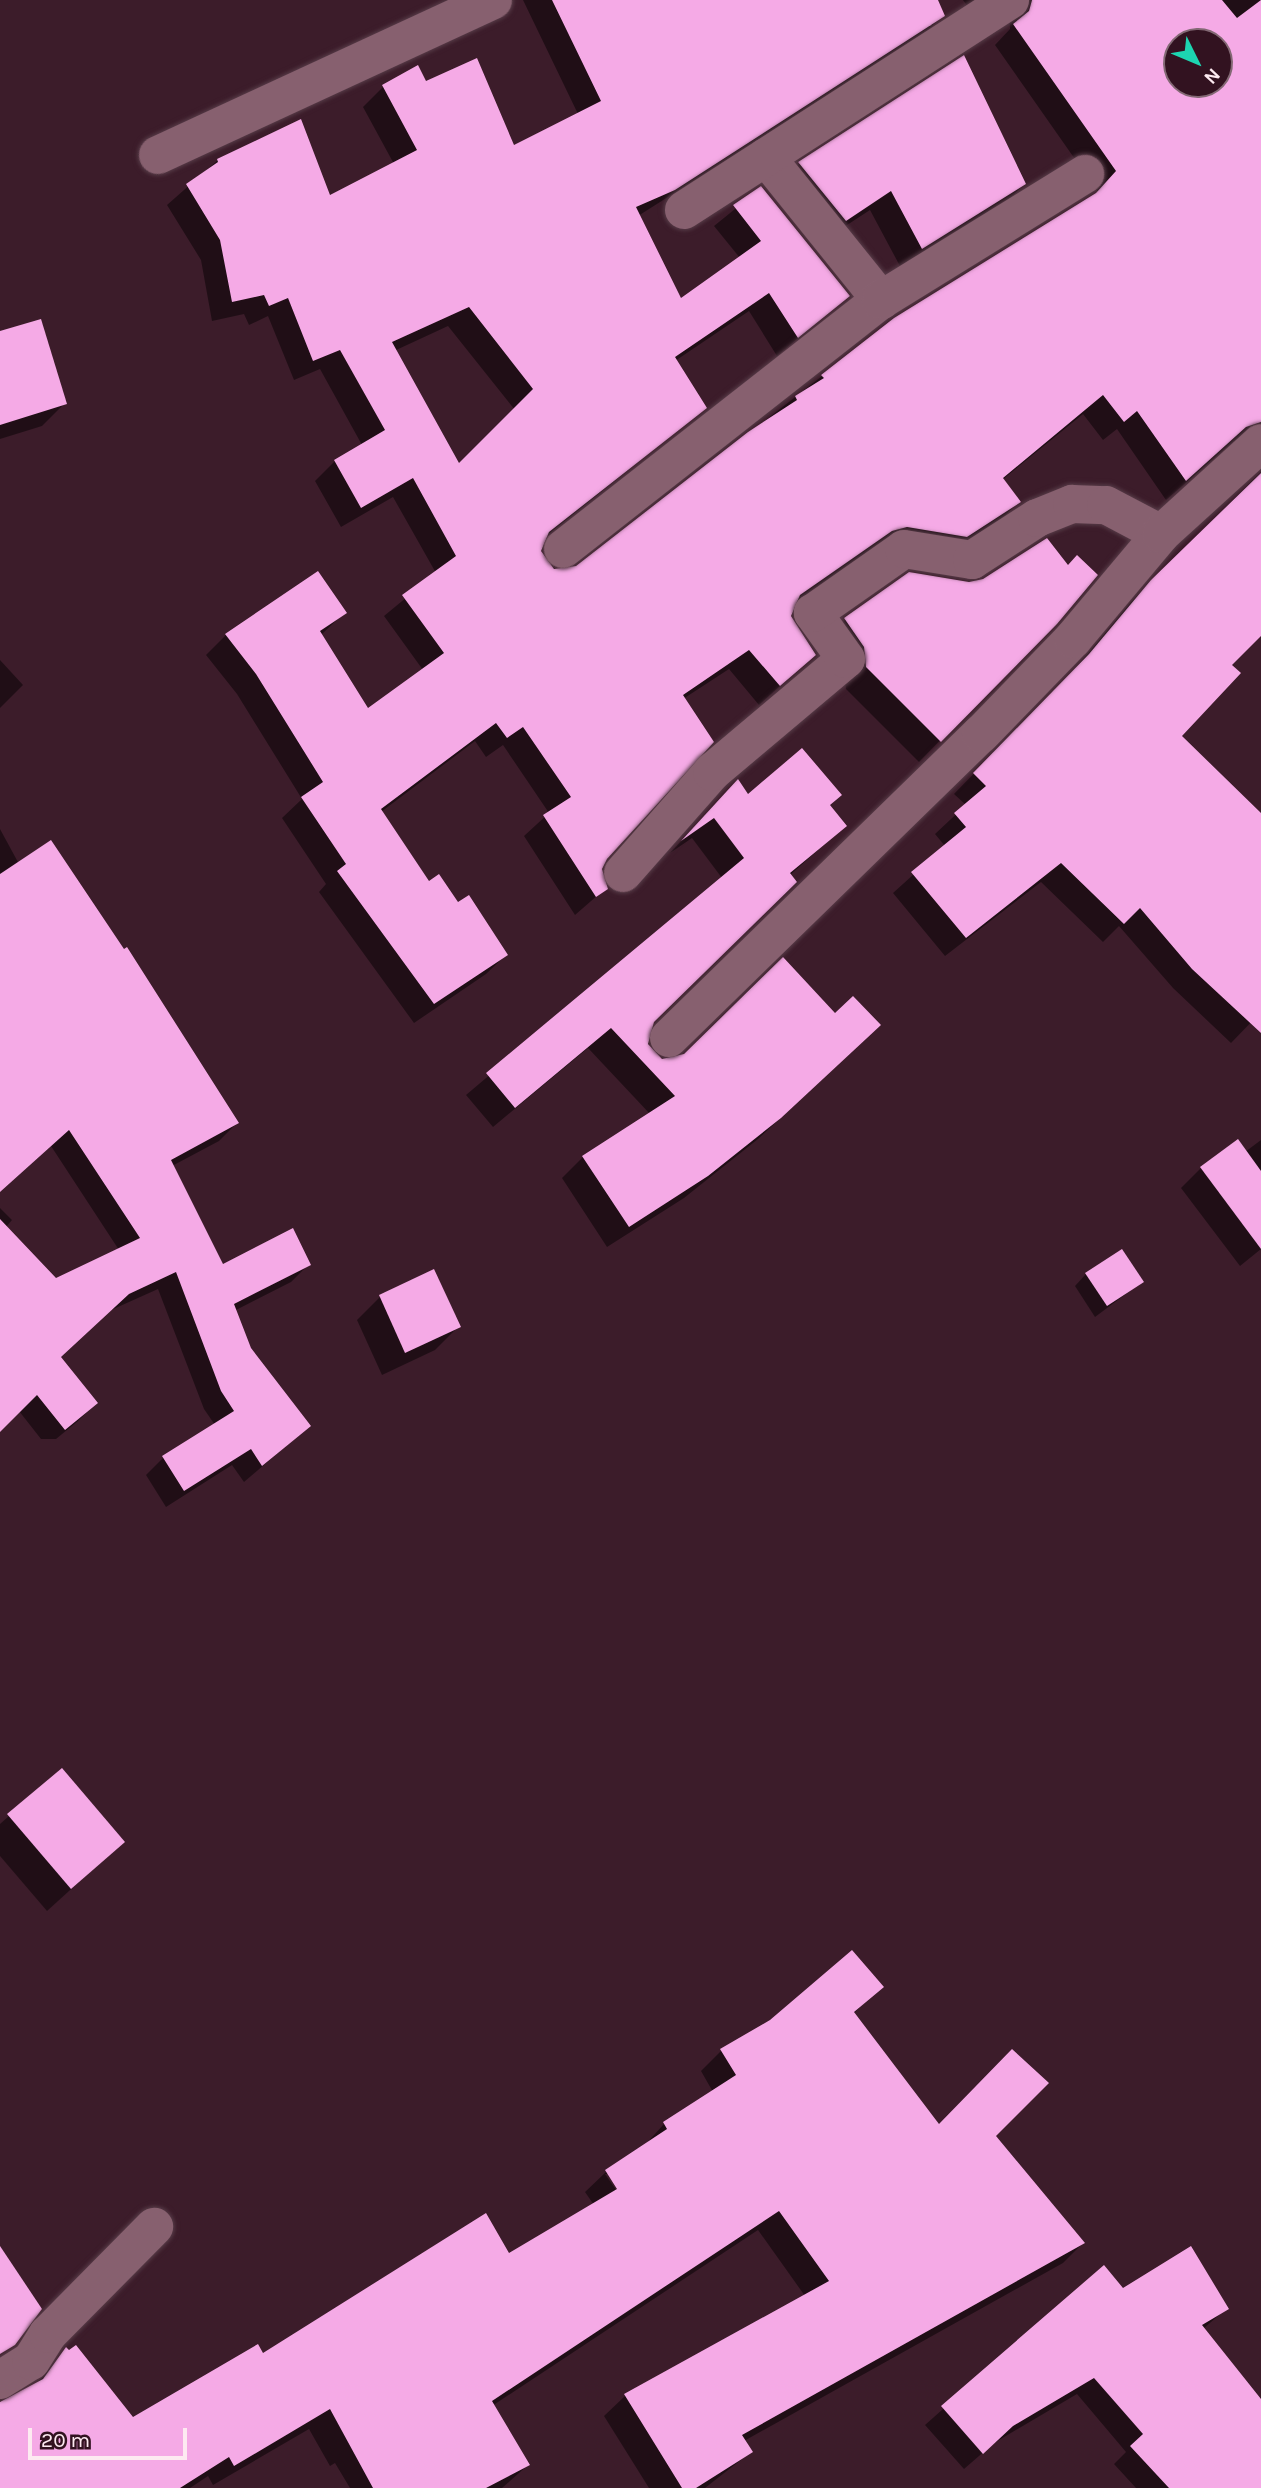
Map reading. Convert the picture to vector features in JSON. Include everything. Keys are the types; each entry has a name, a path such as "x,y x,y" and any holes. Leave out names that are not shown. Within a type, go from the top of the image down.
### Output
{"street":[{"path":"158,155 493,0"},
{"path":"684,210 1010,0"},
{"path":"766,157 881,300"},
{"path":"564,549 881,300 1085,174"},
{"path":"669,1038 1009,705 1073,639 1161,534 1261,443"},
{"path":"623,873 712,772 846,659 813,613 904,549 972,560 1038,518 1072,504 1106,505 1161,534"},
{"path":"0,2380 31,2361 48,2334 154,2227"}],"building":[{"path":"552,0 938,0 945,16 675,190 636,207 681,298 761,241 733,205 761,186 850,296 798,338 769,293 675,357 707,408 549,532 541,551 554,569 576,566 748,432 797,400 795,396 824,378 821,375 894,318 1096,193 1116,171 1013,24 1029,11 1032,0 1222,0 1237,18 1261,0 1261,422 1246,427 1186,481 1137,411 1124,422 1103,395 1003,478 1021,502 967,537 907,527 892,531 800,595 791,616 816,655 780,686 749,650 683,695 714,742 607,859 602,869 608,889 596,897 543,815 571,797 523,727 507,738 496,723 381,809 429,881 439,874 458,902 469,895 508,955 434,1004 337,871 346,864 301,797 323,782 256,674 225,634 318,571 347,613 320,631 368,708 444,653 402,595 456,556 413,478 361,508 334,460 385,430 340,350 313,361 288,298 269,306 264,295 232,302 220,240 186,184 218,162 217,159 301,119 330,195 417,150 382,85 418,65 426,81 477,58 514,145 601,101","holes":["469,307 533,389 459,463 392,342"]},
{"path":"964,55 1026,184 922,249 891,191 846,221 798,162"},
{"path":"41,319 67,404 0,425 0,331"},
{"path":"1261,473 1261,636 1232,665 1241,673 1182,736 1261,813 1261,1033 1192,969 1140,908 1124,924 1061,863 966,938 911,872 966,827 954,813 986,786 973,773 1089,654 1151,580"},
{"path":"1047,538 1068,565 1077,555 1098,575 1057,624 941,742 866,667 864,647 844,618 909,572 969,582 983,579"},
{"path":"802,748 842,795 830,805 847,826 790,873 797,882 654,1022 648,1044 662,1059 684,1054 783,957 835,1013 853,996 881,1025 781,1118 708,1176 629,1227 582,1156 675,1096 611,1028 515,1108 486,1073 744,858 714,818 681,841 738,779 748,794"},
{"path":"51,840 124,949 127,947 239,1123 171,1160 223,1264 293,1228 311,1265 234,1304 251,1348 311,1426 262,1466 251,1449 184,1491 162,1456 234,1411 221,1391 176,1272 129,1294 61,1357 98,1403 65,1430 37,1395 0,1432 0,1219 56,1278 140,1238 69,1130 0,1192 0,874"},
{"path":"1238,1139 1261,1171 1261,1249 1200,1167"},
{"path":"1122,1249 1144,1282 1107,1306 1085,1273"},
{"path":"434,1269 461,1327 405,1353 379,1295"},
{"path":"62,1768 125,1842 71,1889 7,1814"},
{"path":"852,1950 884,1987 854,2012 939,2124 1012,2049 1049,2083 996,2136 1085,2243 742,2435 753,2452 696,2488 682,2488 624,2394 829,2281 779,2211 492,2401 530,2465 486,2488 373,2488 330,2409 234,2466 229,2457 180,2488 0,2488 0,2402 43,2379 66,2347 69,2350 76,2345 133,2417 258,2344 263,2353 486,2213 509,2253 617,2189 605,2170 667,2129 663,2122 736,2075 720,2049 770,2020"},
{"path":"0,2246 42,2309 15,2345 0,2354"},
{"path":"1191,2246 1229,2309 1202,2325 1261,2399 1261,2488 1169,2488 1130,2446 1143,2434 1094,2378 1013,2426 983,2454 941,2406 1104,2265 1123,2288"}]}
